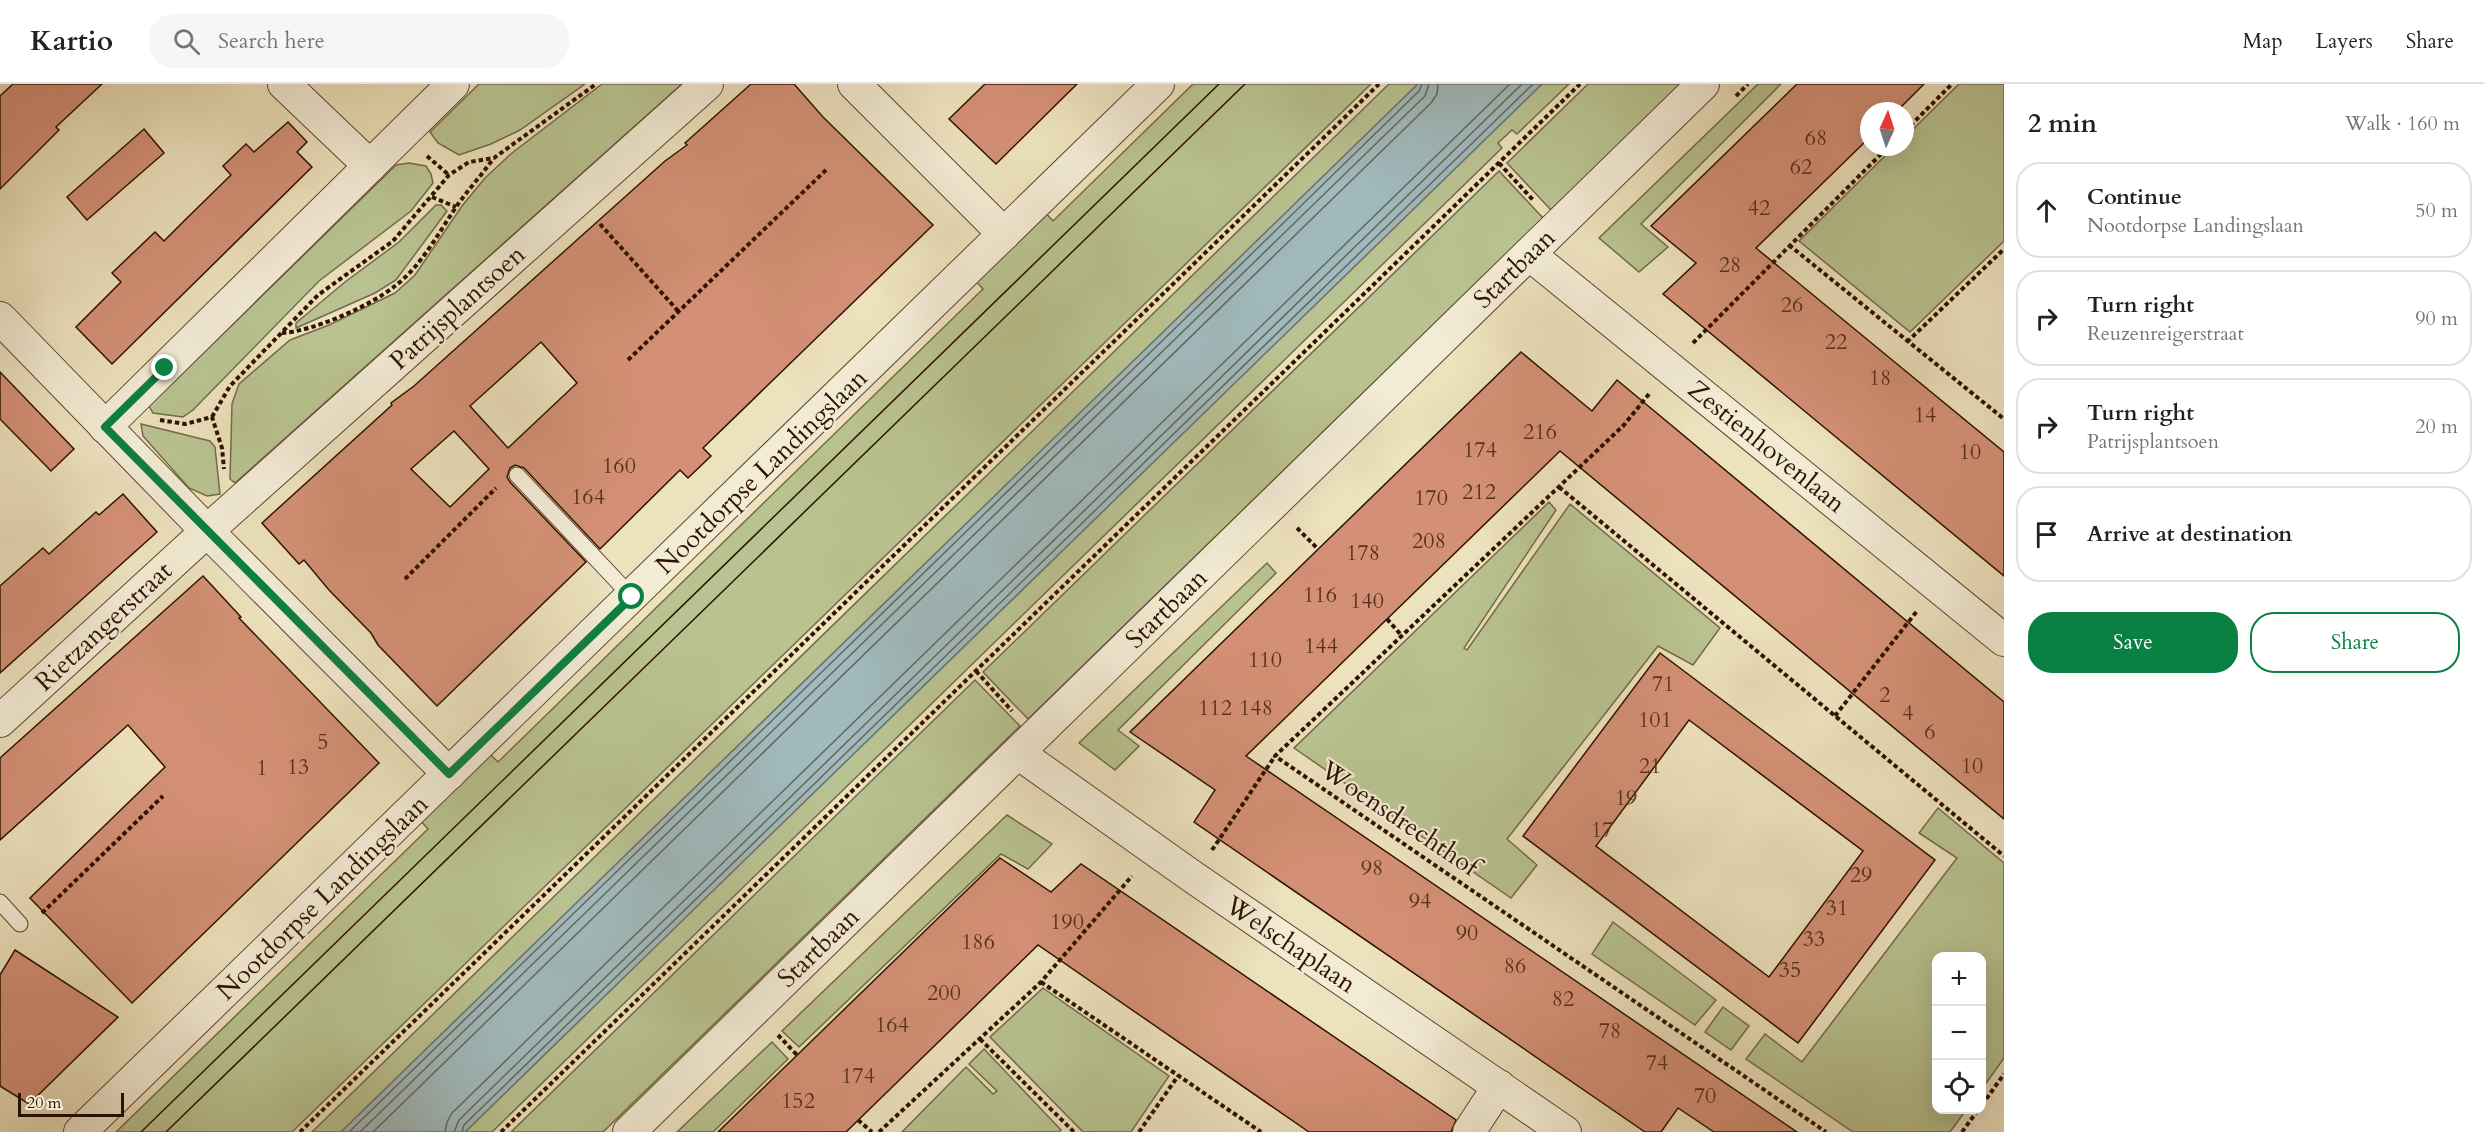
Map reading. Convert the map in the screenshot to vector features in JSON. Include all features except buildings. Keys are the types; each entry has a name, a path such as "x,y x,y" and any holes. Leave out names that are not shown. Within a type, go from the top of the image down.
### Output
{"street":[{"path":"284,84 370,166"},
{"path":"105,427 453,84"},
{"name":"Patrijsplantsoen","path":"218,521 706,84"},
{"path":"854,84 1004,234"},
{"name":"Nootdorpse Landingslaan","path":"80,1132 1158,84"},
{"name":"Startbaan","path":"629,1132 1703,84"},
{"name":"Zestienhovenlaan","path":"1529,254 2002,636"},
{"path":"0,318 105,427 218,521 449,774"},
{"name":"Rietzangerstraat","path":"0,721 218,521"},
{"name":"Welschaplaan","path":"1026,744 1154,850 1565,1132"},
{"path":"1469,1132 1499,1086"}],"lane":[{"path":"517,476 632,597"},
{"path":"0,903 20,924"}],"path":[{"path":"282,333 297,332 331,321 396,286 431,244 494,158 596,84"},
{"path":"300,1132 1379,84"},
{"path":"501,1132 1580,84"},
{"path":"1914,122 1952,84"},
{"name":"Woensdrechthof","path":"1826,1132 1275,756 1624,425 1670,368 1879,156"},
{"path":"134,398 147,417 185,424 212,417 230,386 318,295 393,241 448,175 469,162 494,158"},
{"path":"1499,163 1557,226"},
{"path":"628,360 826,170"},
{"path":"432,197 456,207"},
{"path":"578,199 679,312"},
{"path":"1789,245 2004,419"},
{"path":"1907,342 2004,249"},
{"path":"212,417 222,448 218,521"},
{"path":"405,579 503,481 517,476"},
{"path":"1559,486 2004,856"},
{"path":"1835,716 1937,585"},
{"path":"1387,619 1402,636"},
{"path":"976,671 1026,744"},
{"path":"1193,877 1275,756"},
{"path":"20,924 38,916 163,796"},
{"path":"879,1132 1041,982 1154,850"},
{"path":"1041,982 1261,1132"},
{"path":"775,1032 797,1056"},
{"path":"980,1039 1074,1132"},
{"path":"1986,1099 2004,1074"},
{"path":"1139,1132 1178,1076"},
{"path":"1962,1132 1975,1114"},
{"path":"858,1120 872,1132"}],"green space":[{"path":"479,84 585,84 520,130 491,144 459,155 438,143 430,132"},
{"path":"602,84 682,84 235,483 230,479 232,404 239,384 290,340 329,325 395,293 415,275 462,206 485,178 512,153"},
{"path":"1193,84 1371,84 292,1132 116,1132 428,829 419,819 488,752 498,762 983,289 974,279 1044,211 1053,221"},
{"path":"1389,84 1418,84 341,1132 312,1132"},
{"path":"1542,84 1569,84 1517,134 1512,130 1498,143 1502,148 492,1132 465,1132"},
{"path":"1588,84 1681,84 1551,210 1507,163"},
{"path":"1758,84 1781,84 1641,224 1668,247 1639,272 1599,238"},
{"path":"1959,84 2004,84 2004,241 1910,332 1799,241 1885,156 1914,156 1914,128"},
{"path":"409,163 426,166 433,183 411,211 319,281 193,410 183,417 153,413 149,406 396,165"},
{"path":"1499,171 1543,218 1028,719 983,672"},
{"path":"436,205 441,205 447,211 396,280 375,293 296,328 296,323 345,282 399,242"},
{"path":"141,424 210,441 215,447 220,494 207,496 189,488 143,436"},
{"path":"1549,502 1556,510 1464,648 1467,650 1570,504 1720,628 1693,665 1658,646 1507,839 1537,865 1511,898 1294,748"},
{"path":"1267,563 1276,573 1118,730 1139,746 1115,770 1079,743"},
{"path":"975,680 1020,726 603,1132 511,1132"},
{"path":"1938,808 2004,863 2004,1058 1986,1083 1986,952 1932,952 1932,1114 1963,1114 1950,1132 1853,1132 1746,1059 1765,1034 1802,1062 1957,858 1919,833"},
{"path":"1007,815 1052,844 1028,869 1001,854 799,1047 782,1031"},
{"path":"1613,922 1716,1000 1695,1025 1592,954"},
{"path":"1043,988 1169,1076 1131,1132 1083,1132 990,1037"},
{"path":"1723,1007 1749,1026 1731,1050 1705,1032"},
{"path":"772,1042 788,1059 713,1132 677,1132"},
{"path":"984,1049 1061,1130 1059,1132 902,1132 966,1067 993,1094 997,1091 969,1064"}],"water":[{"path":"1418,84 1542,84 465,1132 341,1132"}],"tram line":[{"path":"141,1132 1219,84"},
{"path":"166,1132 1245,84"}],"route":[{"path":"165,368 105,427 449,774 632,597"}]}
